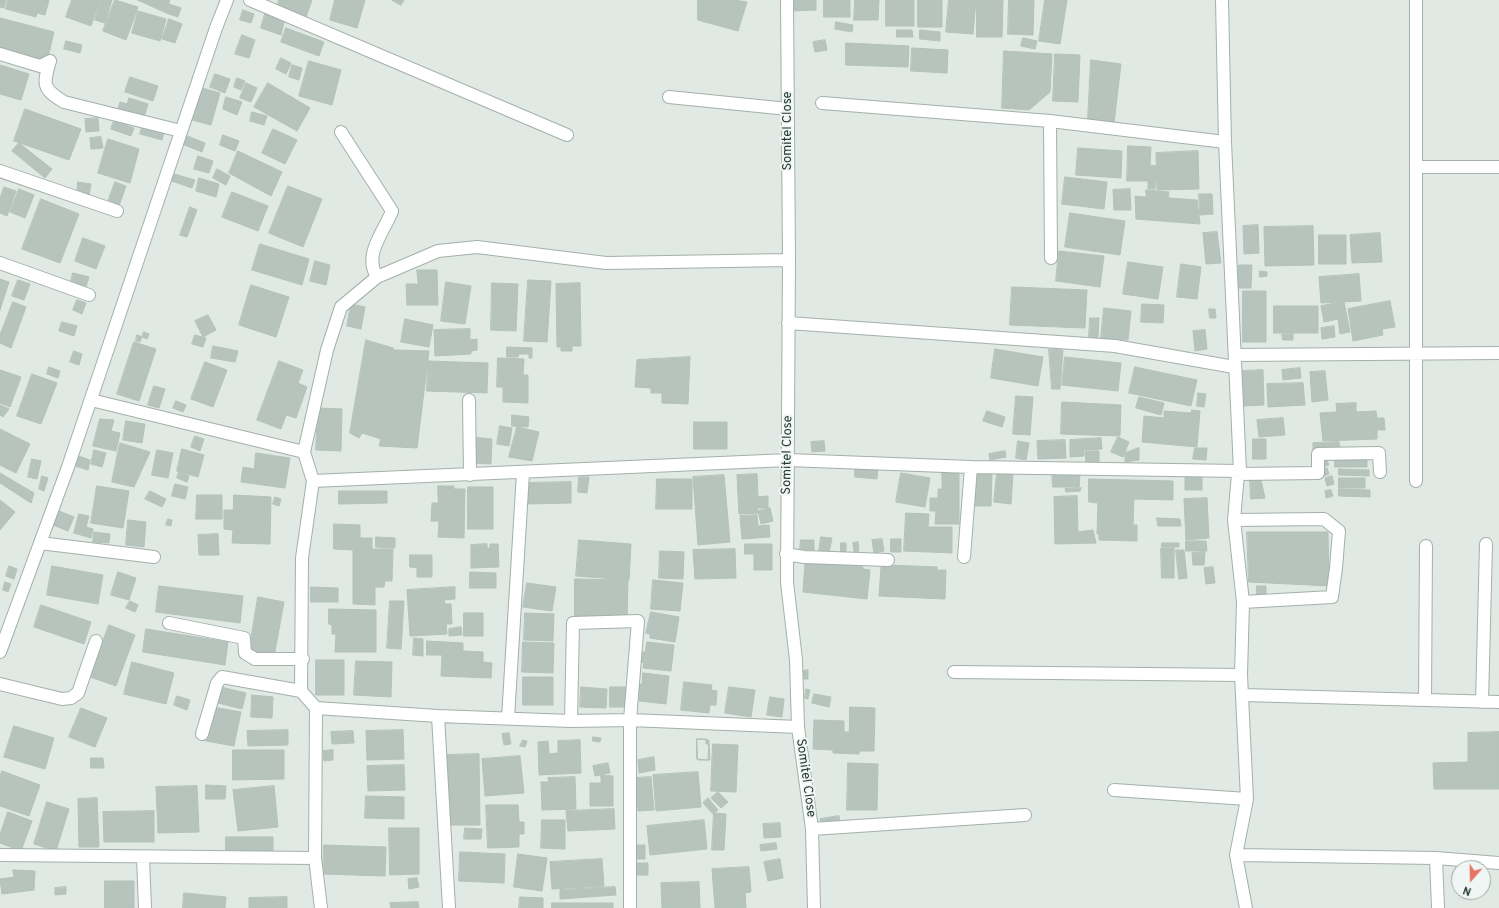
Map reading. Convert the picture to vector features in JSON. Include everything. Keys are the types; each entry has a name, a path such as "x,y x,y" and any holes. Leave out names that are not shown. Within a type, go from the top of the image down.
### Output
{"street":[{"path":"0,652 91,400 216,28 227,0"},
{"path":"250,0 567,136"},
{"name":"Somitel Close","path":"787,0 789,260 786,582 796,660 798,727 812,829 814,908"},
{"path":"1222,0 1225,142 1239,472 1234,520 1243,602 1241,675 1247,799 1236,855 1246,908"},
{"path":"1416,0 1416,481"},
{"path":"0,54 40,66 50,61 44,80 49,93 64,102 181,131"},
{"path":"669,97 788,109"},
{"path":"822,103 1050,121 1225,142"},
{"path":"1050,121 1051,258"},
{"path":"341,132 392,211 374,250 371,268 377,277"},
{"path":"1416,167 1499,167"},
{"path":"0,171 117,211"},
{"path":"301,691 302,558 313,481 304,452 327,350 341,307 377,277 438,251 477,247 606,262 789,260"},
{"path":"0,263 89,294"},
{"path":"788,322 1115,346 1234,361 1415,353 1499,353"},
{"path":"91,400 304,452"},
{"path":"469,400 470,475"},
{"path":"313,481 523,473 788,460 971,467 1318,473 1318,454 1380,453 1380,472"},
{"path":"964,557 971,467"},
{"path":"508,718 523,473"},
{"path":"1234,520 1324,519 1338,530 1336,568 1332,597 1243,602"},
{"path":"40,543 154,557"},
{"path":"1482,702 1486,544"},
{"path":"1425,700 1426,546"},
{"path":"786,554 804,557 888,560"},
{"path":"571,722 573,623 638,620 630,720 630,908"},
{"path":"169,623 244,638 245,653 255,660 302,659"},
{"path":"0,684 62,699 71,698 78,693 96,640"},
{"path":"954,672 1241,675"},
{"path":"202,734 217,683 222,677 301,691 316,708 316,858 321,908"},
{"path":"1243,694 1499,702"},
{"path":"316,708 438,716 571,722 630,720 798,727"},
{"path":"438,716 449,908"},
{"path":"1114,790 1247,799"},
{"path":"812,829 1025,815"},
{"path":"0,855 316,858"},
{"path":"1236,855 1436,858 1499,863"},
{"path":"143,857 145,908"},
{"path":"1436,858 1438,908"}],"building":[{"path":"0,0 6,0 4,8 0,7"},
{"path":"8,0 49,0 45,15 37,13 36,17 6,9"},
{"path":"72,0 100,0 91,26 66,17"},
{"path":"101,0 112,0 105,23 95,20"},
{"path":"115,0 138,7 126,40 103,31"},
{"path":"138,0 170,0 165,12"},
{"path":"279,0 312,0 305,20 277,6"},
{"path":"335,0 365,0 357,28 330,20"},
{"path":"392,0 404,0 401,5"},
{"path":"698,0 734,0 747,2 738,31 698,20"},
{"path":"791,0 816,0 816,10 792,11"},
{"path":"824,0 850,0 850,17 824,17"},
{"path":"855,0 879,0 878,20 854,20"},
{"path":"886,0 914,0 914,26 886,26"},
{"path":"918,0 942,0 942,27 918,27"},
{"path":"949,0 976,0 973,34 946,32"},
{"path":"977,0 1003,0 1002,37 977,37"},
{"path":"1009,0 1034,0 1033,35 1008,34"},
{"path":"1045,0 1067,0 1060,44 1039,41"},
{"path":"169,4 181,8 178,17 166,13"},
{"path":"243,10 254,14 251,23 240,20"},
{"path":"138,11 166,19 160,41 132,33"},
{"path":"265,14 284,22 281,35 261,28"},
{"path":"0,18 54,32 47,62 0,50"},
{"path":"169,19 182,24 175,43 162,39"},
{"path":"836,22 853,25 852,32 835,29"},
{"path":"286,28 324,42 319,56 281,42"},
{"path":"897,30 912,30 913,37 897,37"},
{"path":"920,30 940,32 940,41 920,39"},
{"path":"242,35 255,40 249,58 235,54"},
{"path":"1023,38 1037,41 1035,49 1021,46"},
{"path":"825,40 827,50 815,52 813,42"},
{"path":"66,41 82,45 80,53 64,49"},
{"path":"846,43 909,46 908,67 846,65"},
{"path":"912,48 948,50 947,73 911,71"},
{"path":"1004,51 1052,54 1050,92 1029,110 1002,108"},
{"path":"1055,54 1080,55 1078,102 1053,101"},
{"path":"281,58 291,63 286,74 276,69"},
{"path":"1091,60 1121,64 1114,123 1088,119"},
{"path":"309,61 341,70 332,105 299,96"},
{"path":"0,65 29,74 21,100 0,94"},
{"path":"292,65 302,68 299,80 289,77"},
{"path":"215,74 230,79 225,93 210,87"},
{"path":"130,77 158,86 153,101 125,92"},
{"path":"237,78 245,81 241,90 234,87"},
{"path":"246,83 257,88 251,102 240,98"},
{"path":"268,83 310,108 297,131 254,107"},
{"path":"202,88 220,93 211,125 192,120"},
{"path":"226,97 242,102 237,115 223,109"},
{"path":"129,98 148,104 144,117 118,109 120,102 127,104"},
{"path":"25,109 81,129 69,160 14,141"},
{"path":"252,112 267,116 264,125 250,121"},
{"path":"98,118 99,131 86,132 85,119"},
{"path":"114,121 134,128 131,136 111,129"},
{"path":"143,123 165,129 162,140 140,134"},
{"path":"273,129 297,140 285,164 262,153"},
{"path":"185,135 205,143 202,152 182,144"},
{"path":"223,135 239,141 235,151 220,145"},
{"path":"101,137 103,148 91,149 90,138"},
{"path":"108,139 139,149 130,183 98,173"},
{"path":"19,143 52,169 45,178 12,151"},
{"path":"1128,146 1151,147 1150,165 1156,166 1155,189 1148,189 1148,181 1127,181"},
{"path":"1078,148 1122,151 1121,178 1076,175"},
{"path":"238,151 282,172 271,196 229,173"},
{"path":"1198,151 1199,189 1157,190 1156,153"},
{"path":"198,156 213,161 209,173 194,169"},
{"path":"217,169 230,176 226,185 213,178"},
{"path":"171,173 195,180 192,188 169,180"},
{"path":"1065,177 1107,182 1104,209 1062,204"},
{"path":"199,178 219,184 216,197 196,191"},
{"path":"78,182 91,184 89,196 77,194"},
{"path":"115,182 126,186 119,206 108,202"},
{"path":"288,186 322,199 303,247 269,233"},
{"path":"4,187 16,191 7,216 0,213 0,199"},
{"path":"19,189 34,195 25,218 10,212"},
{"path":"1130,189 1131,210 1114,210 1113,190"},
{"path":"1146,190 1169,192 1168,198 1197,200 1200,224 1136,219 1135,196 1146,197"},
{"path":"232,192 268,206 258,231 222,217"},
{"path":"1199,194 1212,194 1213,214 1200,215"},
{"path":"41,199 79,214 60,263 22,249"},
{"path":"190,207 197,210 187,237 180,235"},
{"path":"1070,213 1125,221 1120,255 1065,247"},
{"path":"1258,225 1259,253 1244,254 1243,226"},
{"path":"1313,226 1314,265 1265,266 1264,227"},
{"path":"1217,232 1221,263 1206,264 1203,233"},
{"path":"1380,233 1382,262 1352,263 1350,235"},
{"path":"1319,235 1346,235 1346,264 1319,264"},
{"path":"83,238 105,246 96,269 75,261"},
{"path":"260,244 309,259 302,285 252,270"},
{"path":"1059,251 1104,256 1100,287 1056,281"},
{"path":"315,261 330,265 326,285 310,281"},
{"path":"1128,262 1163,267 1158,299 1123,294"},
{"path":"1181,264 1201,267 1197,299 1177,297"},
{"path":"1239,265 1252,265 1251,288 1239,288"},
{"path":"417,270 437,270 438,305 407,305 406,284 418,284"},
{"path":"1260,271 1267,272 1267,276 1260,277"},
{"path":"73,273 89,277 85,290 70,285"},
{"path":"1359,274 1361,301 1321,303 1319,277"},
{"path":"0,279 9,282 0,310"},
{"path":"18,280 30,284 24,300 12,296"},
{"path":"528,280 551,281 547,342 524,341"},
{"path":"446,282 471,286 465,324 441,321"},
{"path":"492,283 518,284 516,331 491,330"},
{"path":"580,283 581,346 572,346 572,351 561,351 561,347 557,347 556,284"},
{"path":"251,285 289,297 276,337 239,325"},
{"path":"1012,287 1087,290 1085,328 1010,325"},
{"path":"1243,291 1266,291 1266,342 1243,342"},
{"path":"77,300 86,303 82,314 73,310"},
{"path":"1390,301 1395,327 1382,329 1383,335 1353,341 1348,309"},
{"path":"13,302 26,307 11,348 0,343 0,335"},
{"path":"1344,302 1350,332 1340,334 1338,319 1324,322 1321,306"},
{"path":"351,304 365,307 361,329 347,326"},
{"path":"1142,304 1164,305 1163,323 1141,322"},
{"path":"1274,306 1318,306 1318,333 1274,333"},
{"path":"1104,308 1131,311 1128,340 1101,338"},
{"path":"1209,309 1215,309 1216,318 1210,318"},
{"path":"208,315 216,330 203,337 195,321"},
{"path":"1090,318 1099,318 1098,338 1089,337"},
{"path":"405,319 433,325 429,347 401,342"},
{"path":"62,322 77,326 74,336 59,331"},
{"path":"1334,326 1335,337 1322,339 1321,328"},
{"path":"470,329 470,340 477,339 477,350 471,351 471,354 435,356 434,330"},
{"path":"1205,330 1207,349 1195,351 1193,331"},
{"path":"144,332 149,334 147,339 142,337"},
{"path":"1282,334 1293,334 1293,340 1283,340"},
{"path":"137,335 142,337 140,342 136,341"},
{"path":"195,335 206,338 203,347 192,344"},
{"path":"366,340 393,348 394,350 429,351 417,448 379,446 381,439 362,433 359,438 350,433"},
{"path":"134,342 156,349 139,401 117,394"},
{"path":"213,346 238,351 235,362 211,358"},
{"path":"507,347 532,348 532,358 529,358 529,354 519,354 518,357 507,357"},
{"path":"995,349 1043,357 1038,386 991,378"},
{"path":"1049,349 1063,350 1060,389 1052,389"},
{"path":"74,351 82,354 79,365 70,362"},
{"path":"690,357 688,404 662,403 662,393 651,393 651,388 635,387 637,360"},
{"path":"1065,357 1121,363 1118,391 1062,385"},
{"path":"498,358 524,359 523,375 528,375 528,403 503,402 503,387 497,387"},
{"path":"279,361 303,370 298,383 307,387 296,418 286,415 281,429 257,420"},
{"path":"428,361 488,363 487,393 427,391"},
{"path":"205,362 227,370 213,407 191,399"},
{"path":"49,367 60,371 58,378 47,374"},
{"path":"1135,367 1197,380 1191,406 1129,393"},
{"path":"1300,368 1301,378 1283,380 1282,370"},
{"path":"0,370 21,377 10,407 0,403"},
{"path":"1263,370 1264,405 1244,406 1242,371"},
{"path":"1325,371 1328,400 1312,402 1310,372"},
{"path":"32,374 57,383 41,424 17,416"},
{"path":"1303,383 1305,405 1268,407 1267,384"},
{"path":"154,386 165,389 159,408 148,405"},
{"path":"1198,393 1206,394 1204,407 1197,406"},
{"path":"1016,396 1033,397 1030,435 1013,434"},
{"path":"1139,397 1164,403 1161,415 1136,408"},
{"path":"176,401 186,405 183,412 173,408"},
{"path":"1062,402 1121,405 1120,436 1061,434"},
{"path":"1356,403 1356,412 1376,411 1377,418 1384,418 1385,430 1377,430 1377,439 1323,441 1320,413 1337,412 1336,404"},
{"path":"0,405 9,409 3,417 0,415"},
{"path":"318,408 342,409 341,451 316,450"},
{"path":"1192,410 1200,411 1197,447 1142,442 1144,416 1164,418 1164,411 1191,413"},
{"path":"987,411 1005,417 1002,427 983,421"},
{"path":"512,415 529,417 528,427 512,426"},
{"path":"1283,418 1285,435 1259,437 1257,420"},
{"path":"100,419 114,420 111,431 120,433 116,451 93,446"},
{"path":"126,421 145,424 142,443 123,440"},
{"path":"694,422 727,422 727,449 694,449"},
{"path":"500,426 512,428 509,446 497,444"},
{"path":"517,427 539,432 532,461 509,457"},
{"path":"0,429 30,444 16,473 0,465"},
{"path":"195,436 204,439 200,451 191,447"},
{"path":"471,437 492,439 491,464 470,463"},
{"path":"1118,437 1129,442 1123,457 1111,452"},
{"path":"1101,438 1102,449 1084,450 1084,456 1070,457 1070,440"},
{"path":"1253,439 1266,439 1266,459 1253,459"},
{"path":"1065,440 1066,458 1038,459 1037,441"},
{"path":"824,441 825,451 812,452 811,442"},
{"path":"1018,441 1029,443 1026,460 1016,458"},
{"path":"1339,442 1340,448 1313,450 1313,443"},
{"path":"120,443 150,452 134,487 112,482"},
{"path":"1139,448 1139,460 1125,462 1125,453"},
{"path":"1195,448 1207,448 1206,460 1193,459"},
{"path":"182,449 204,455 198,477 177,471"},
{"path":"94,450 106,453 102,467 91,464"},
{"path":"157,450 173,453 168,478 152,475"},
{"path":"1005,451 1006,457 990,460 989,454"},
{"path":"1086,451 1099,451 1099,462 1086,462"},
{"path":"256,453 290,458 285,488 241,482 243,467 254,469"},
{"path":"76,455 90,460 88,470 72,465"},
{"path":"1326,458 1329,465 1322,467 1319,460"},
{"path":"32,459 41,461 37,479 28,477"},
{"path":"1335,460 1367,460 1367,467 1335,467"},
{"path":"855,466 878,467 877,479 855,477"},
{"path":"1327,468 1329,474 1323,476 1321,471"},
{"path":"1339,469 1369,470 1369,476 1339,475"},
{"path":"942,471 959,471 959,524 935,524 936,511 930,511 930,498 938,498 938,489 942,489"},
{"path":"974,471 992,472 991,506 972,506"},
{"path":"1052,471 1080,475 1079,487 1053,487"},
{"path":"179,472 189,476 187,482 177,478"},
{"path":"0,473 34,493 31,503 0,483"},
{"path":"901,473 930,478 925,507 896,502"},
{"path":"997,473 1013,474 1011,504 994,502"},
{"path":"757,474 758,497 768,496 768,508 757,508 758,513 739,514 737,475"},
{"path":"724,475 730,542 698,545 693,477"},
{"path":"42,476 48,478 44,491 39,489"},
{"path":"1202,476 1202,490 1185,490 1185,477"},
{"path":"1332,476 1334,484 1327,486 1325,478"},
{"path":"579,477 589,477 587,493 578,492"},
{"path":"1339,478 1365,478 1365,488 1339,488"},
{"path":"657,479 692,479 692,509 656,509"},
{"path":"1089,479 1173,481 1173,500 1134,499 1133,525 1137,525 1137,541 1099,540 1099,534 1097,534 1098,503 1089,502"},
{"path":"1250,480 1261,480 1265,498 1251,499"},
{"path":"571,482 571,503 523,504 523,483"},
{"path":"175,484 188,487 185,499 172,496"},
{"path":"97,486 129,491 123,528 91,523"},
{"path":"438,486 454,486 454,489 465,489 464,538 438,537 439,521 431,521 432,503 438,503"},
{"path":"468,487 493,487 493,529 468,529"},
{"path":"1081,488 1080,491 1066,492 1065,489"},
{"path":"1339,489 1370,490 1370,497 1339,496"},
{"path":"1331,490 1333,496 1326,498 1325,491"},
{"path":"150,491 166,499 162,507 145,499"},
{"path":"339,491 387,491 387,503 339,504"},
{"path":"197,495 222,495 222,519 196,519"},
{"path":"234,495 271,497 270,544 232,543 233,530 224,529 224,510 233,510"},
{"path":"1077,496 1078,532 1093,530 1096,543 1055,544 1054,497"},
{"path":"275,497 281,499 279,506 273,504"},
{"path":"1207,498 1209,538 1186,540 1184,499"},
{"path":"0,500 15,512 0,530"},
{"path":"770,508 773,521 761,524 758,511"},
{"path":"59,511 74,517 68,531 53,525"},
{"path":"906,513 929,514 928,527 952,527 952,553 904,551"},
{"path":"79,514 89,516 86,527 93,529 91,538 74,533"},
{"path":"757,515 758,526 769,525 770,537 742,539 740,516"},
{"path":"1157,518 1180,519 1181,526 1158,526"},
{"path":"168,519 172,520 171,526 166,525"},
{"path":"128,520 146,522 144,547 126,545"},
{"path":"334,524 360,525 360,538 372,538 372,549 393,549 392,581 385,581 384,587 375,587 375,605 353,604 353,550 334,549"},
{"path":"94,532 110,534 109,543 93,542"},
{"path":"1247,532 1328,532 1329,586 1249,582"},
{"path":"218,534 219,555 199,555 198,535"},
{"path":"376,537 395,538 395,548 376,547"},
{"path":"821,537 832,538 829,553 819,551"},
{"path":"882,539 884,551 874,553 872,540"},
{"path":"891,539 901,539 901,552 891,552"},
{"path":"579,540 631,544 629,580 576,576"},
{"path":"801,540 814,540 814,550 800,549"},
{"path":"1186,541 1206,541 1207,551 1186,551"},
{"path":"858,542 859,551 854,552 853,543"},
{"path":"841,543 846,543 846,553 841,553"},
{"path":"1162,543 1179,543 1179,547 1162,547"},
{"path":"487,544 487,548 490,548 490,544 498,544 499,567 471,568 471,545"},
{"path":"745,544 772,544 772,570 754,570 754,554 745,554"},
{"path":"1161,548 1174,548 1174,578 1162,578"},
{"path":"735,549 736,578 695,579 693,550"},
{"path":"1176,550 1184,550 1187,578 1179,579"},
{"path":"660,551 684,552 683,579 659,578"},
{"path":"1205,552 1204,565 1193,565 1192,553"},
{"path":"410,555 432,555 432,577 417,577 417,568 410,567"},
{"path":"817,561 863,567 863,569 870,570 867,599 803,592 805,562 817,564"},
{"path":"889,565 937,567 937,570 946,570 945,599 879,596 881,567 889,567"},
{"path":"9,566 17,569 14,579 6,576"},
{"path":"52,566 103,575 98,604 47,595"},
{"path":"1213,567 1215,583 1206,584 1204,568"},
{"path":"118,572 136,578 129,600 111,595"},
{"path":"470,572 496,573 496,588 470,588"},
{"path":"575,579 628,580 627,619 575,618"},
{"path":"653,580 683,583 680,611 651,609"},
{"path":"5,582 11,584 8,592 3,590"},
{"path":"527,583 556,587 552,611 523,607"},
{"path":"159,586 243,596 240,623 156,612"},
{"path":"1257,586 1266,586 1266,595 1257,595"},
{"path":"311,587 338,588 338,602 311,602"},
{"path":"455,587 455,599 444,600 445,604 451,604 452,624 446,624 447,634 410,636 407,590"},
{"path":"258,597 284,602 274,657 249,652"},
{"path":"130,601 138,605 135,612 126,608"},
{"path":"390,601 404,601 401,649 387,648"},
{"path":"41,605 91,622 84,644 34,627"},
{"path":"329,609 376,610 376,652 335,652 336,634 332,634 332,625 329,624"},
{"path":"651,612 679,617 675,642 650,638 650,634 646,633"},
{"path":"464,613 483,613 483,636 464,636"},
{"path":"525,613 554,614 553,641 524,640"},
{"path":"109,625 135,635 116,686 90,677"},
{"path":"461,627 462,635 449,636 449,629"},
{"path":"146,629 228,642 225,665 143,652"},
{"path":"414,638 423,639 423,656 413,655"},
{"path":"427,641 463,643 463,651 483,652 483,662 492,663 491,678 441,676 442,655 427,655"},
{"path":"523,642 554,643 553,673 522,672"},
{"path":"647,642 674,645 671,671 643,668 644,663 641,662"},
{"path":"316,660 344,660 344,695 316,695"},
{"path":"356,661 392,662 391,697 354,695"},
{"path":"132,662 174,673 166,704 124,694"},
{"path":"808,670 808,679 804,679 803,671"},
{"path":"643,673 669,676 666,704 639,701 640,693 637,693 638,684 642,684"},
{"path":"523,677 553,677 553,705 523,705"},
{"path":"684,682 712,685 711,690 717,691 716,705 710,705 709,713 681,710"},
{"path":"221,687 246,693 242,709 218,703"},
{"path":"581,687 607,689 606,708 580,707"},
{"path":"610,687 627,687 627,707 610,707"},
{"path":"729,687 755,690 751,717 725,713"},
{"path":"806,689 810,690 808,699 805,698"},
{"path":"814,694 831,697 829,707 812,703"},
{"path":"252,695 273,697 272,718 251,717"},
{"path":"177,696 190,700 187,710 174,705"},
{"path":"770,697 784,699 782,717 767,715"},
{"path":"213,707 241,712 234,746 206,741"},
{"path":"850,707 875,708 874,751 859,751 859,754 833,753 833,750 813,749 814,720 844,721 844,732 849,732"},
{"path":"81,708 107,718 95,747 69,737"},
{"path":"14,726 54,738 45,769 4,757"},
{"path":"288,730 288,745 248,746 247,731"},
{"path":"403,730 404,759 367,760 366,731"},
{"path":"353,731 354,743 332,744 331,732"},
{"path":"1499,732 1499,789 1434,789 1433,763 1468,762 1468,733"},
{"path":"509,733 511,744 504,745 502,734"},
{"path":"593,737 601,738 600,742 593,741"},
{"path":"697,739 706,739 706,744 709,744 710,760 698,760"},
{"path":"697,739 709,740 708,760 697,759"},
{"path":"523,740 527,741 525,747 520,746"},
{"path":"580,740 581,773 539,775 538,742 548,741 549,754 558,753 558,741"},
{"path":"713,744 738,745 736,792 711,791"},
{"path":"233,750 284,750 284,779 233,780"},
{"path":"333,750 333,760 324,761 323,751"},
{"path":"479,754 480,825 448,825 445,755"},
{"path":"520,756 524,793 485,796 482,759"},
{"path":"654,757 655,770 639,773 638,760"},
{"path":"91,758 103,758 104,768 91,768"},
{"path":"608,763 610,773 595,776 593,766"},
{"path":"848,763 878,764 877,810 847,810"},
{"path":"404,765 405,790 368,791 367,766"},
{"path":"2,771 40,785 29,816 0,806 0,776"},
{"path":"698,772 701,807 656,811 653,775"},
{"path":"601,775 613,776 613,806 590,806 590,783 601,783"},
{"path":"575,777 576,809 542,810 541,782 549,782 548,778"},
{"path":"651,777 654,810 638,811 636,778"},
{"path":"206,785 226,786 225,799 206,799"},
{"path":"197,786 199,832 158,833 156,787"},
{"path":"274,786 278,827 238,831 233,790"},
{"path":"718,792 728,802 721,808 711,798"},
{"path":"366,796 404,797 404,819 365,818"},
{"path":"97,798 99,847 79,847 78,799"},
{"path":"708,798 718,810 713,814 703,803"},
{"path":"47,802 69,809 56,851 34,844"},
{"path":"486,805 518,805 519,822 524,822 524,834 519,834 519,847 488,848"},
{"path":"614,809 615,829 568,831 566,811"},
{"path":"154,811 154,842 104,842 103,812"},
{"path":"8,812 32,821 21,851 0,843 0,835"},
{"path":"714,813 726,814 724,850 712,850"},
{"path":"839,816 840,825 821,827 820,819"},
{"path":"542,820 565,820 565,849 541,848"},
{"path":"704,820 707,849 650,855 647,826"},
{"path":"780,823 781,837 764,838 763,824"},
{"path":"389,828 419,828 419,874 390,875"},
{"path":"465,828 482,829 481,839 464,839"},
{"path":"226,837 273,837 273,851 226,850"},
{"path":"776,843 777,849 761,851 760,845"},
{"path":"324,845 386,847 385,876 323,874"},
{"path":"635,845 645,845 645,859 635,859"},
{"path":"460,852 505,854 504,883 459,881"},
{"path":"518,854 547,858 542,891 514,887"},
{"path":"602,859 604,886 552,889 550,862"},
{"path":"780,859 783,878 768,881 764,862"},
{"path":"636,863 648,863 648,875 636,875"},
{"path":"749,867 751,892 745,893 746,908 715,908 712,869"},
{"path":"13,870 35,871 34,890 2,894 0,879 14,877"},
{"path":"417,878 419,887 409,889 408,879"},
{"path":"105,881 134,881 134,908 105,908"},
{"path":"699,882 700,908 662,908 661,883"},
{"path":"66,887 66,894 55,895 55,888"},
{"path":"615,887 616,895 560,899 560,890"},
{"path":"184,893 226,897 225,908 183,908"},
{"path":"287,897 287,908 249,908 249,898"},
{"path":"520,897 543,898 543,908 519,908"},
{"path":"418,902 419,908 391,908 390,903"},
{"path":"552,903 613,903 613,908 552,908"}]}
